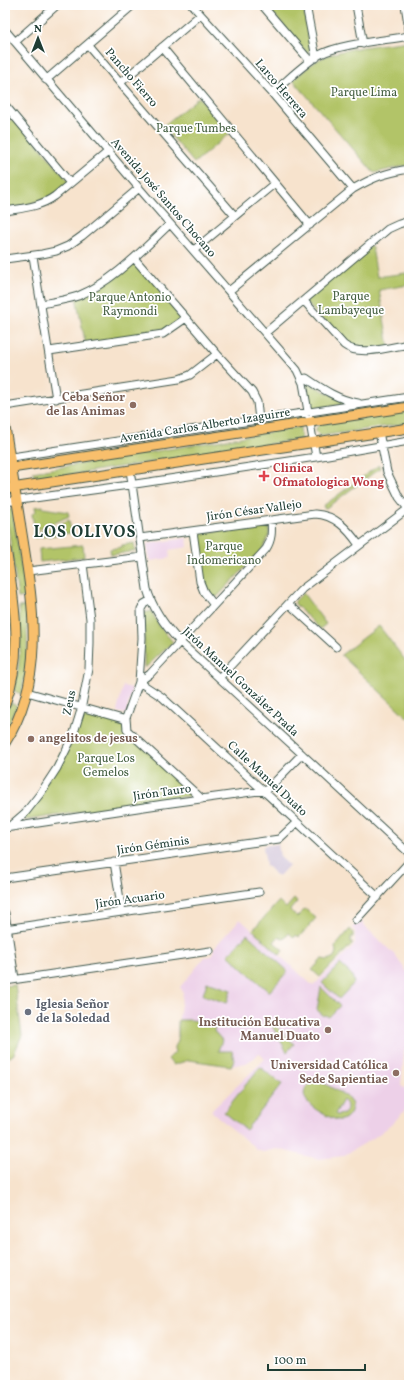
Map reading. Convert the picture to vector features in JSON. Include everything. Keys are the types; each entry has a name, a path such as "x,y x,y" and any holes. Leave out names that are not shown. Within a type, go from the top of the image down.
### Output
{"main road":[{"path":"371,402 378,412"},
{"name":"Avenida Carlos Alberto Izaguirre","path":"8,469 310,421 409,407"},
{"path":"5,427 8,469 15,487 28,571 34,633 32,664 27,692 20,714 5,743"},
{"path":"5,489 409,428"},
{"path":"5,542 16,626 16,653 13,674 5,704"}],"street":[{"path":"15,42 57,5"},
{"name":"Larco Herrera","path":"192,5 272,94 353,189"},
{"path":"262,5 313,59"},
{"path":"306,5 313,59"},
{"path":"356,5 363,44"},
{"path":"405,5 409,30"},
{"path":"46,80 88,45 128,7"},
{"path":"120,83 200,15"},
{"name":"Avenida José Santos Chocano","path":"5,30 46,80 297,370 303,382 316,456"},
{"path":"272,94 313,59 335,49 409,36"},
{"name":"Pancho Fierro","path":"88,45 235,216"},
{"path":"162,47 310,225"},
{"path":"5,105 70,183"},
{"path":"5,211 42,204 55,196 109,151"},
{"path":"229,291 353,189 373,177 389,172 409,170"},
{"path":"194,250 275,182"},
{"path":"5,260 56,251 75,242 139,188"},
{"path":"265,333 388,229 409,221"},
{"path":"41,304 76,296 90,290 110,278 170,224"},
{"path":"33,256 56,398"},
{"path":"134,258 216,354 254,395 257,402 259,420"},
{"path":"304,301 344,345 351,349 364,351 409,344"},
{"path":"49,351 163,334 186,318"},
{"path":"5,406 179,380 190,375 216,354"},
{"path":"303,382 303,379 306,378 339,397 352,401 371,402"},
{"name":"Avenida Carlos Alberto Izaguirre","path":"8,457 409,397"},
{"path":"219,678 302,589 409,509 399,497 390,480 385,467 379,432"},
{"path":"5,502 316,456 409,440"},
{"name":"Jirón Manuel González Prada","path":"130,470 146,584 151,600 162,622 180,642 409,853"},
{"name":"Jirón César Vallejo","path":"140,538 315,514 326,516 344,526 359,545"},
{"path":"138,682 150,674 268,546 272,534 271,520"},
{"path":"193,531 200,582 204,592 214,605"},
{"path":"28,571 142,557"},
{"name":"Zeus","path":"8,827 25,813 40,794 57,768 73,736 89,669 90,619 83,564"},
{"path":"151,600 144,604 141,609 142,638 138,682 126,718 127,730 202,799"},
{"path":"289,604 336,647"},
{"name":"Calle Manuel Duato","path":"138,682 162,697 378,897"},
{"path":"27,692 123,719 126,718"},
{"path":"264,791 269,789 302,754"},
{"name":"Jirón Tauro","path":"8,827 264,791"},
{"name":"Jirón Géminis","path":"5,878 279,839 297,822"},
{"path":"114,862 122,912"},
{"path":"356,920 409,862"},
{"name":"Jirón Acuario","path":"6,929 259,892"},
{"path":"5,913 6,929 15,979"},
{"path":"5,981 210,951"}],"shaded area":[{"path":"187,538 188,547 169,550 170,558 150,561 147,544"},
{"path":"123,686 132,688 126,714 117,712"},
{"path":"278,844 280,857 289,865 278,877 266,865 263,846"},
{"path":"240,919 313,986 355,944 355,931 352,928 363,922 363,925 395,955 406,971 409,969 409,1045 404,1051 401,1086 409,1090 407,1108 391,1125 372,1139 343,1156 319,1159 277,1149 263,1152 255,1149 254,1146 211,1111 265,1059 259,1053 246,1063 231,1066 189,1060 173,1065 168,1059 175,1052 174,1049 178,1041 177,1030 183,992 180,987 205,957 212,956 213,949"}],"green space":[{"path":"266,5 303,5 310,48 308,53 305,51"},
{"name":"Parque Lima","path":"409,41 409,165 374,173 293,80 313,63 329,55 351,49"},
{"name":"Parque Tumbes","path":"199,97 230,133 194,163 163,126"},
{"path":"15,117 70,183 55,196 5,211 5,125"},
{"name":"Parque Lambayeque","path":"370,245 372,247 377,277 406,273 408,285 379,290 389,347 353,350 304,301"},
{"name":"Parque Antonio Raymondi","path":"134,258 186,318 169,331 86,346 76,297"},
{"path":"306,382 350,404 312,408 310,406"},
{"path":"409,411 409,423 320,436 316,432 316,428 320,424"},
{"path":"300,427 301,439 35,480 33,472"},
{"path":"379,465 380,468 324,508 323,506"},
{"path":"43,506 43,508 68,512 69,516 52,524 49,522 49,525 35,531 32,514 36,511 35,507"},
{"path":"12,509 26,597 18,598 6,510"},
{"path":"69,520 71,533 60,534 59,524"},
{"name":"Parque Indomericano","path":"267,524 269,526 269,536 262,550 217,597 213,597 203,576 199,560 197,536 201,533"},
{"path":"56,526 56,535 35,538 34,534"},
{"path":"134,543 135,551 111,555 110,549"},
{"path":"83,545 84,557 40,562 39,549"},
{"path":"303,593 326,624 320,629 295,604 295,601"},
{"path":"26,606 27,650 24,682 21,694 14,691 20,649 19,607"},
{"path":"151,611 160,627 173,642 145,668 144,613"},
{"path":"379,626 409,665 409,719 341,655"},
{"path":"10,703 17,705 5,733 5,715"},
{"name":"Parque Los Gemelos","path":"85,712 125,722 126,730 194,795 26,820 24,819 23,817 35,804 82,713"},
{"path":"294,899 297,902 290,910 297,917 305,909 316,918 299,937 296,935 294,938 289,933 284,939 279,936 274,942 283,950 280,955 253,930 279,901 286,908"},
{"path":"350,929 353,933 351,943 353,943 320,977 312,970 322,959 328,960 334,957 336,952 335,947"},
{"path":"247,934 288,971 269,992 228,955"},
{"path":"340,964 352,975 354,983 339,999 322,983"},
{"path":"207,982 231,990 227,1003 203,995"},
{"path":"15,985 22,1035 14,1054 10,1057 6,1057 5,986"},
{"path":"321,987 340,1006 329,1017 324,1016 317,1010"},
{"path":"178,1020 192,1020 215,1025 214,1031 222,1040 218,1051 232,1051 234,1060 231,1066 189,1060 173,1065 168,1059 175,1052 174,1049 178,1041"},
{"path":"274,1024 294,1044 287,1052 272,1026"},
{"path":"260,1067 282,1084 246,1130 224,1112"},
{"path":"313,1077 346,1096 352,1104 352,1108 348,1116 345,1119 337,1120 317,1110 311,1105 306,1100 304,1094 306,1089 312,1083 310,1082","holes":["343,1100 346,1103 346,1110 344,1114 337,1115 335,1114"]}],"place":[{"name":"Ceba Señor de las Animas","path":"133,405"},
{"name":"Clinica Ofmatologica Wong","path":"264,476"},
{"name":"angelitos de jesus","path":"31,739"},
{"name":"Iglesia Señor de la Soledad","path":"28,1012"},
{"name":"Institución Educativa Manuel Duato","path":"328,1030"},
{"name":"Universidad Católica Sede Sapientiae","path":"396,1073"}],"district":[{"name":"LOS OLIVOS","path":"85,533"}]}
